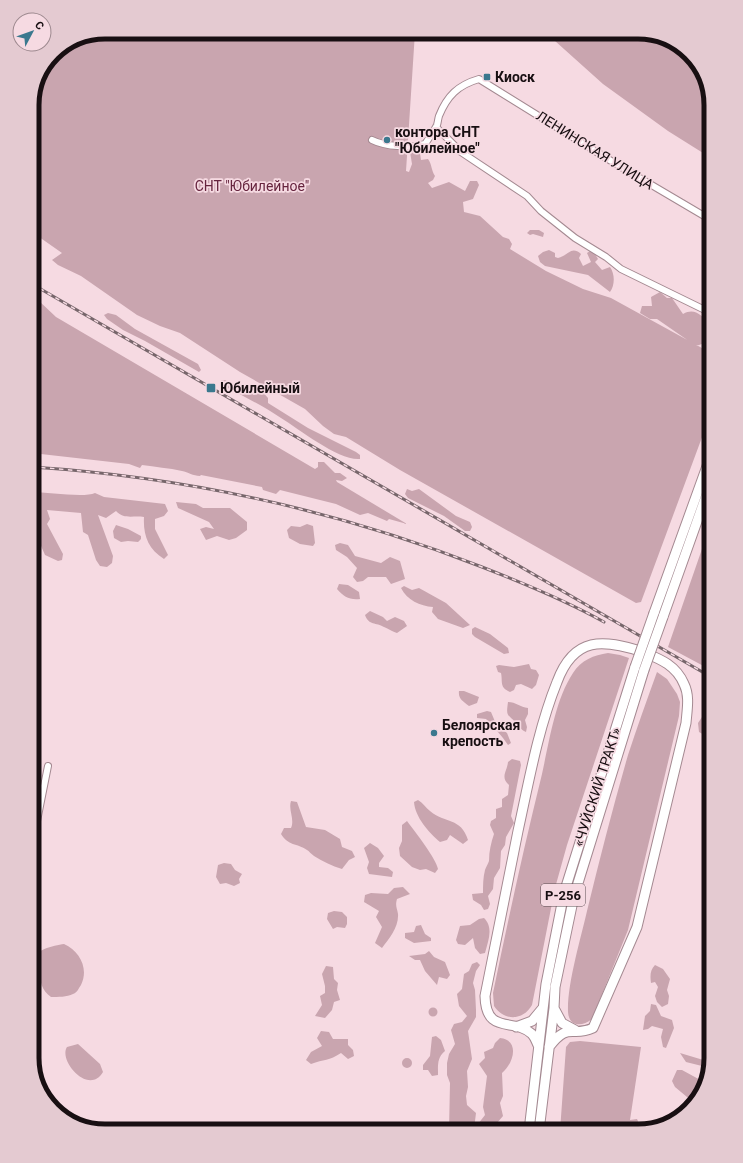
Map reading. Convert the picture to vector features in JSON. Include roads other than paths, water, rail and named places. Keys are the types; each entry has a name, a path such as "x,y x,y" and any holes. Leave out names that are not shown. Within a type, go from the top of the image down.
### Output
{"highway":[{"name":"«ЧУЙСКИЙ ТРАКТ»","path":"659,615 704,477"},
{"name":"«ЧУЙСКИЙ ТРАКТ»","path":"530,1124 543,1008 564,893 640,668 704,500"},
{"path":"538,1045 530,1032 497,1022 491,1017 485,1007 485,996 533,760 557,681 568,661 583,648 598,643 610,643 662,659 675,670 685,685 687,693 686,723 637,927 596,1024 588,1030 575,1030 562,1033 549,1047"},
{"name":"«ЧУЙСКИЙ ТРАКТ»","path":"540,1124 554,1008 555,987 574,896 640,668"},
{"path":"516,1027 532,1021 543,1008"},
{"path":"554,1008 562,1023 575,1030"}],"street":[{"name":"ЛЕНИНСКАЯ УЛИЦА","path":"436,127 447,98 463,85 479,79 616,164 704,216"},
{"path":"372,140 378,143 413,147 425,144 436,127 461,152 527,196 541,211 575,238 606,257 621,269 704,310"},
{"path":"39,811 48,766"}],"railway":[{"path":"39,288 704,673"},
{"path":"39,468 147,479 204,488 317,513 373,529 482,567 559,599 604,622"}],"place":[{"name":"Киоск","path":"487,77"},
{"name":"контора СНТ \"Юбилейное\"","path":"387,140"},
{"name":"Юбилейный","path":"211,388"},
{"name":"Белоярская крепость","path":"434,733"}],"park label":[{"name":"СНТ \"Юбилейное\"","path":"252,186"}]}
